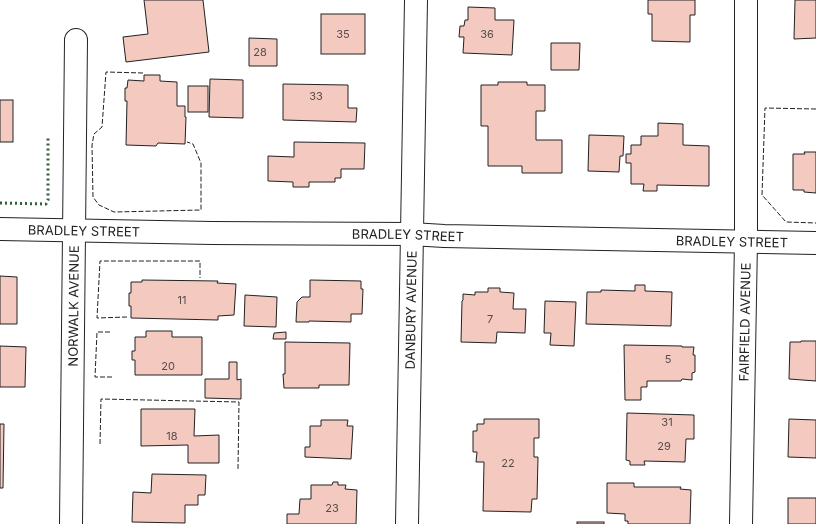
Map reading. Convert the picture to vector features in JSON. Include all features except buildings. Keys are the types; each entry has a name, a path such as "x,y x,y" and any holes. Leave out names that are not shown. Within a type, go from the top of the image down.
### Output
{"street":[{"name":"DANBURY AVENUE","path":"407,524 416,0"},
{"name":"FAIRFIELD AVENUE","path":"741,524 746,241 746,0"},
{"name":"NORWALK AVENUE","path":"71,524 76,40"},
{"name":"BRADLEY STREET","path":"0,229 212,233 411,234 816,243"}],"hedge":[{"path":"0,203 46,204 48,200 48,136"}],"fence":[{"path":"143,73 106,72 102,127 94,134 92,145 93,197 99,205 114,212 201,210 201,163 193,144 187,142"},
{"path":"816,109 765,108 762,195 786,222 816,223"},
{"path":"127,317 97,318 100,261 200,261 200,278"},
{"path":"112,332 97,332 95,377 112,377"},
{"path":"100,444 101,399 239,402 238,469"}]}
